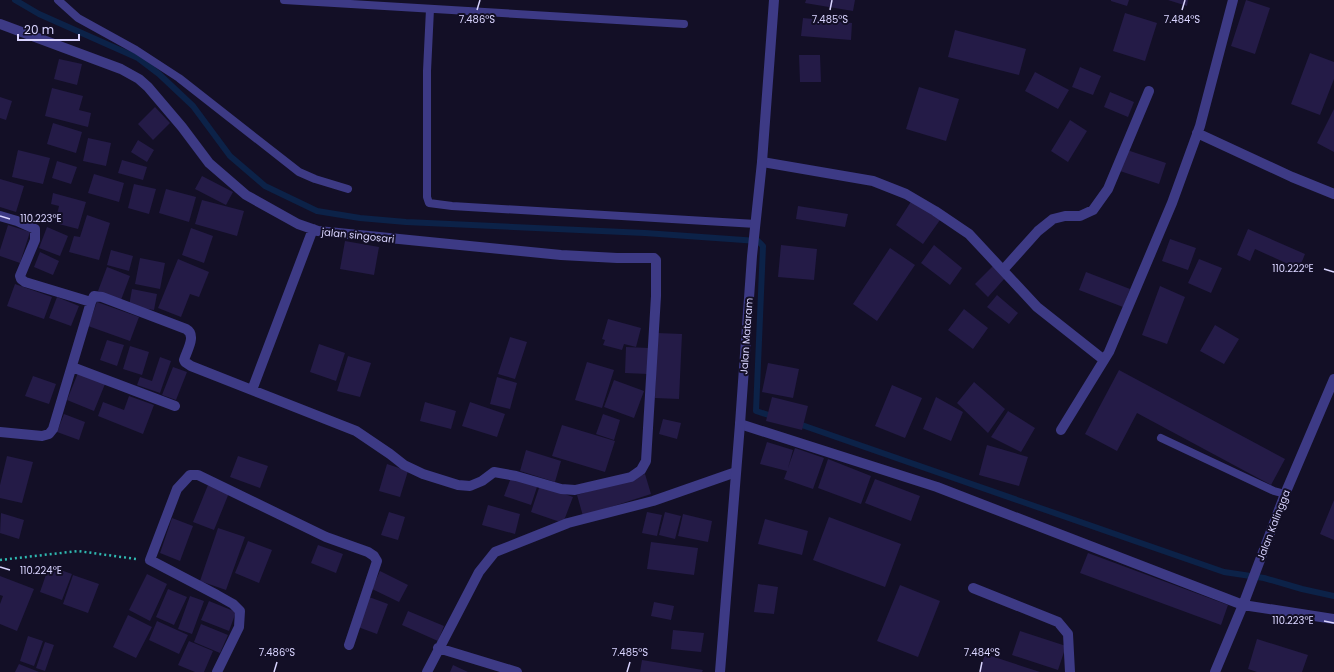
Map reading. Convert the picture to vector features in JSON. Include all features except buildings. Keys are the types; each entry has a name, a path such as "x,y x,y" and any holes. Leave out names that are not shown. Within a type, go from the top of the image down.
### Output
{"street":[{"name":"Jalan Mataram","path":"720,672 752,251 762,162 774,0"},
{"path":"1061,430 1109,352 1172,203 1197,133 1233,0"},
{"name":"jalan singosari","path":"0,24 121,69 139,79 182,127 209,163 246,196 298,224 318,231 561,255 654,258 656,260 656,296 646,461 641,470 631,477 575,490 561,489 516,476 494,472 482,481 470,486 458,485 423,474 404,465 356,431 252,390"},
{"path":"1003,270 1038,231 1053,219 1066,216 1080,216 1093,210 1108,189 1149,91"},
{"path":"1197,133 1292,177 1334,194"},
{"path":"762,162 873,181 906,194 969,234 1037,307 1104,360"},
{"path":"0,216 32,227 36,232 35,240 21,272 21,279 35,286 91,302"},
{"path":"0,432 42,436 49,434 53,429 94,296 102,297 190,331 192,334 184,360 185,362 191,366 252,390 313,229"},
{"path":"72,367 175,406"},
{"name":"Jalan Kalingga","path":"1215,672 1243,605 1285,494 1334,379"},
{"path":"740,424 937,487 1243,605 1334,619"},
{"path":"427,672 438,648 479,572 495,552 568,523 653,500 736,472"},
{"path":"217,672 239,627 240,611 233,604 217,594 150,560 177,489 190,475 198,475 326,537 368,552 374,556 377,561 349,645"},
{"path":"973,588 1058,622 1068,634 1070,672"},
{"path":"438,648 517,672"}],"lane":[{"path":"58,0 78,18 136,50 179,78 299,172 315,179 348,188"},
{"path":"284,0 684,24"},
{"path":"430,8 427,71 427,197 429,203 452,206 755,228"},
{"path":"1161,438 1274,491 1285,494"}],"path":[{"path":"0,560 78,551 150,560"}],"waterway":[{"path":"15,0 39,14 138,58 159,74 193,106 230,156 265,186 317,211 360,218 406,222 645,233 758,241 763,246 756,411 775,417"},
{"path":"796,423 1224,572 1264,578 1334,596"}]}
